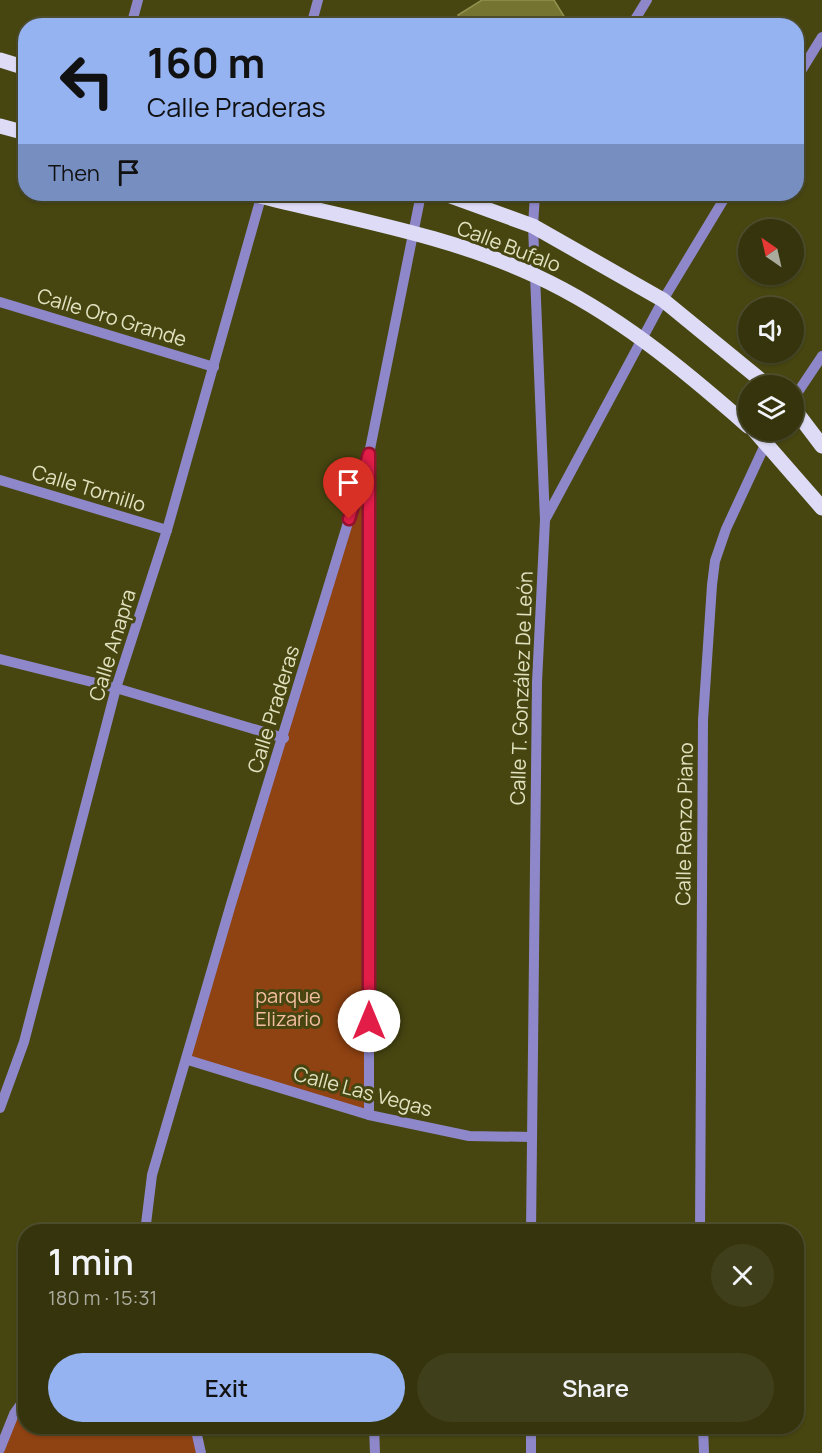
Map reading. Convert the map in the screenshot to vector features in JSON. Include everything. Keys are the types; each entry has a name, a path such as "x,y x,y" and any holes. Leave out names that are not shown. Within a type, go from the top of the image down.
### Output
{"main road":[{"path":"0,60 18,66"},
{"path":"0,126 18,131"},
{"name":"Calle Bufalo","path":"284,201 476,252 535,275 643,338 738,418"},
{"name":"Calle Bufalo","path":"464,201 533,226 663,300 755,375"},
{"path":"804,422 822,446"},
{"path":"769,441 822,508"}],"street":[{"path":"133,18 138,0"},
{"path":"313,18 318,0"},
{"path":"636,18 647,0"},
{"path":"804,66 822,37"},
{"name":"Calle Anapra","path":"0,1108 24,1042 116,688 167,530 214,367 256,201"},
{"name":"Calle Praderas","path":"146,1224 152,1175 188,1060 231,904 284,738 369,454 419,201"},
{"path":"535,201 533,226 545,520"},
{"name":"Calle T. González De León","path":"531,1224 537,682 545,520 663,300 723,201"},
{"name":"Calle Oro Grande","path":"0,302 214,367"},
{"path":"804,383 822,356"},
{"name":"Calle Renzo Piano","path":"700,1224 703,720 712,585 715,561 761,441"},
{"path":"369,454 369,1115"},
{"name":"Calle Tornillo","path":"0,480 167,530"},
{"path":"0,659 116,688 284,738"},
{"name":"Calle Las Vegas","path":"188,1060 369,1115 469,1136 532,1137"},
{"path":"0,1449 18,1408"},
{"path":"197,1434 201,1453"},
{"path":"374,1434 375,1453"},
{"path":"531,1434 531,1453"},
{"path":"703,1434 704,1453"}],"green space":[{"name":"parque Elizario","path":"369,454 369,1115 188,1060"},
{"path":"18,1413 18,1434 197,1434 201,1453 0,1453"}],"building":[{"path":"482,0 554,0 565,18 460,18 458,15"}],"route":[{"path":"349,519 369,454 369,1021"}]}
